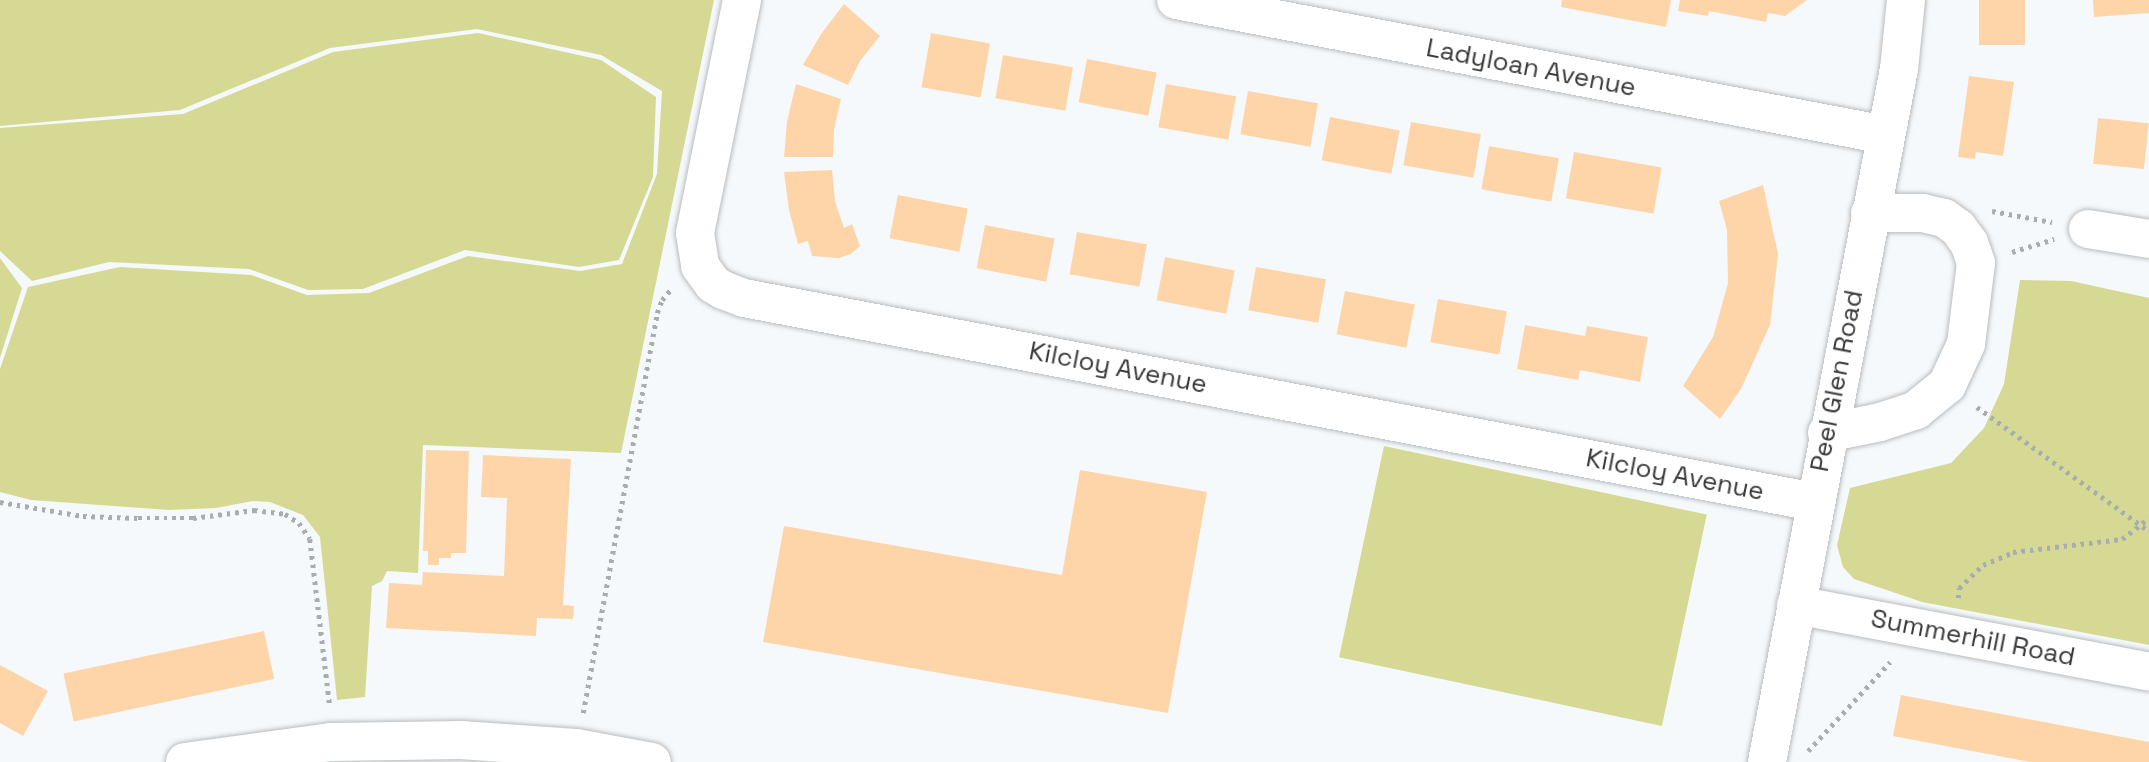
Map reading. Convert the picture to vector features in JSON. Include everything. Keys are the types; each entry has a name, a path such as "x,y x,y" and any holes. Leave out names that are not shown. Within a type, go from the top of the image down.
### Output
{"street":[{"path":"700,265 695,233 742,0"},
{"name":"Ladyloan Avenue","path":"1176,0 1886,135"},
{"name":"Peel Glen Road","path":"1767,762 1827,433 1899,69 1906,0"},
{"path":"1827,433 1880,422 1916,410 1947,385 1966,344 1976,263 1969,243 1958,228 1944,218 1923,213 1870,213"},
{"path":"2088,229 2149,239"},
{"name":"Kilcloy Avenue","path":"700,265 713,284 744,298 1814,502"},
{"name":"Summerhill Road","path":"1796,605 2149,672"},
{"path":"185,762 331,742 461,740 576,748 652,762"}],"path":[{"path":"1976,263 2088,229"},
{"path":"576,748 657,313 670,290 700,265"},
{"path":"1947,385 2149,531"},
{"path":"0,502 83,516 124,518 193,518 254,510 285,514 299,523 310,539 330,706"},
{"path":"1807,752 1937,631 1959,588 1983,565 2013,552 2122,539 2149,519"}],"green space":[{"path":"0,0 714,0 621,453 423,445 418,573 387,571 382,581 372,586 365,697 337,700 320,537 303,515 270,502 253,501 216,508 169,510 31,500 0,492 0,369 28,287 120,267 251,275 307,295 369,293 468,256 580,271 622,264 657,174 662,91 601,55 477,29 330,48 180,110 0,126"},
{"path":"478,33 601,60 656,97 653,177 619,260 579,267 465,250 363,289 308,290 249,269 109,262 32,281 0,251 0,128 183,114 333,52"},
{"path":"0,258 22,288 0,358"},
{"path":"2020,280 2071,281 2149,298 2149,645 1922,602 1854,579 1843,567 1837,545 1850,488 1951,463 1984,428 2004,384"},
{"path":"1384,446 1707,515 1662,726 1339,657"}],"building":[{"path":"1562,0 1671,0 1666,27 1561,7"},
{"path":"1680,0 1807,0 1785,16 1768,13 1766,22 1709,11 1708,16 1678,11"},
{"path":"1979,0 2025,0 2025,45 1979,45"},
{"path":"2093,0 2149,0 2149,13 2094,17"},
{"path":"844,4 880,36 860,61 848,85 803,65 821,34"},
{"path":"931,33 990,43 981,98 921,87"},
{"path":"1003,55 1073,67 1065,111 995,98"},
{"path":"1087,59 1157,73 1148,116 1079,102"},
{"path":"1969,76 2014,82 2003,156 1976,152 1975,159 1958,157"},
{"path":"796,84 841,99 834,130 833,157 784,157 787,121"},
{"path":"1166,84 1236,96 1228,140 1158,127"},
{"path":"1248,91 1318,103 1310,147 1240,134"},
{"path":"1330,117 1400,131 1391,174 1322,160"},
{"path":"2098,118 2149,123 2144,169 2093,164"},
{"path":"1411,122 1481,134 1473,178 1403,165"},
{"path":"1489,146 1559,158 1551,202 1481,189"},
{"path":"1574,152 1662,167 1653,214 1566,198"},
{"path":"832,170 835,201 844,228 852,224 860,246 851,254 839,258 812,256 808,241 798,244 789,210 784,172"},
{"path":"1763,185 1778,254 1770,325 1741,389 1720,419 1683,386 1713,337 1728,283 1727,230 1719,201"},
{"path":"898,195 968,209 959,252 890,238"},
{"path":"985,225 1055,239 1046,282 977,268"},
{"path":"1077,232 1147,244 1139,287 1070,274"},
{"path":"1165,257 1235,271 1226,314 1157,300"},
{"path":"1256,267 1326,279 1318,323 1248,310"},
{"path":"1345,291 1415,305 1406,348 1337,334"},
{"path":"1438,299 1507,311 1499,354 1430,342"},
{"path":"1525,325 1585,336 1587,326 1648,337 1640,382 1580,370 1578,380 1517,369"},
{"path":"426,450 469,451 466,553 451,553 451,558 439,558 439,565 428,565 428,551 423,551"},
{"path":"483,455 571,459 563,605 574,606 573,619 537,618 536,636 386,628 389,583 422,585 423,572 504,576 507,498 481,497"},
{"path":"1080,470 1207,492 1168,713 763,642 784,526 1062,575"},
{"path":"264,631 274,679 74,722 63,674"},
{"path":"0,665 48,691 23,736 0,723"},
{"path":"1901,695 2149,742 2149,762 2030,762 1893,736"}]}
